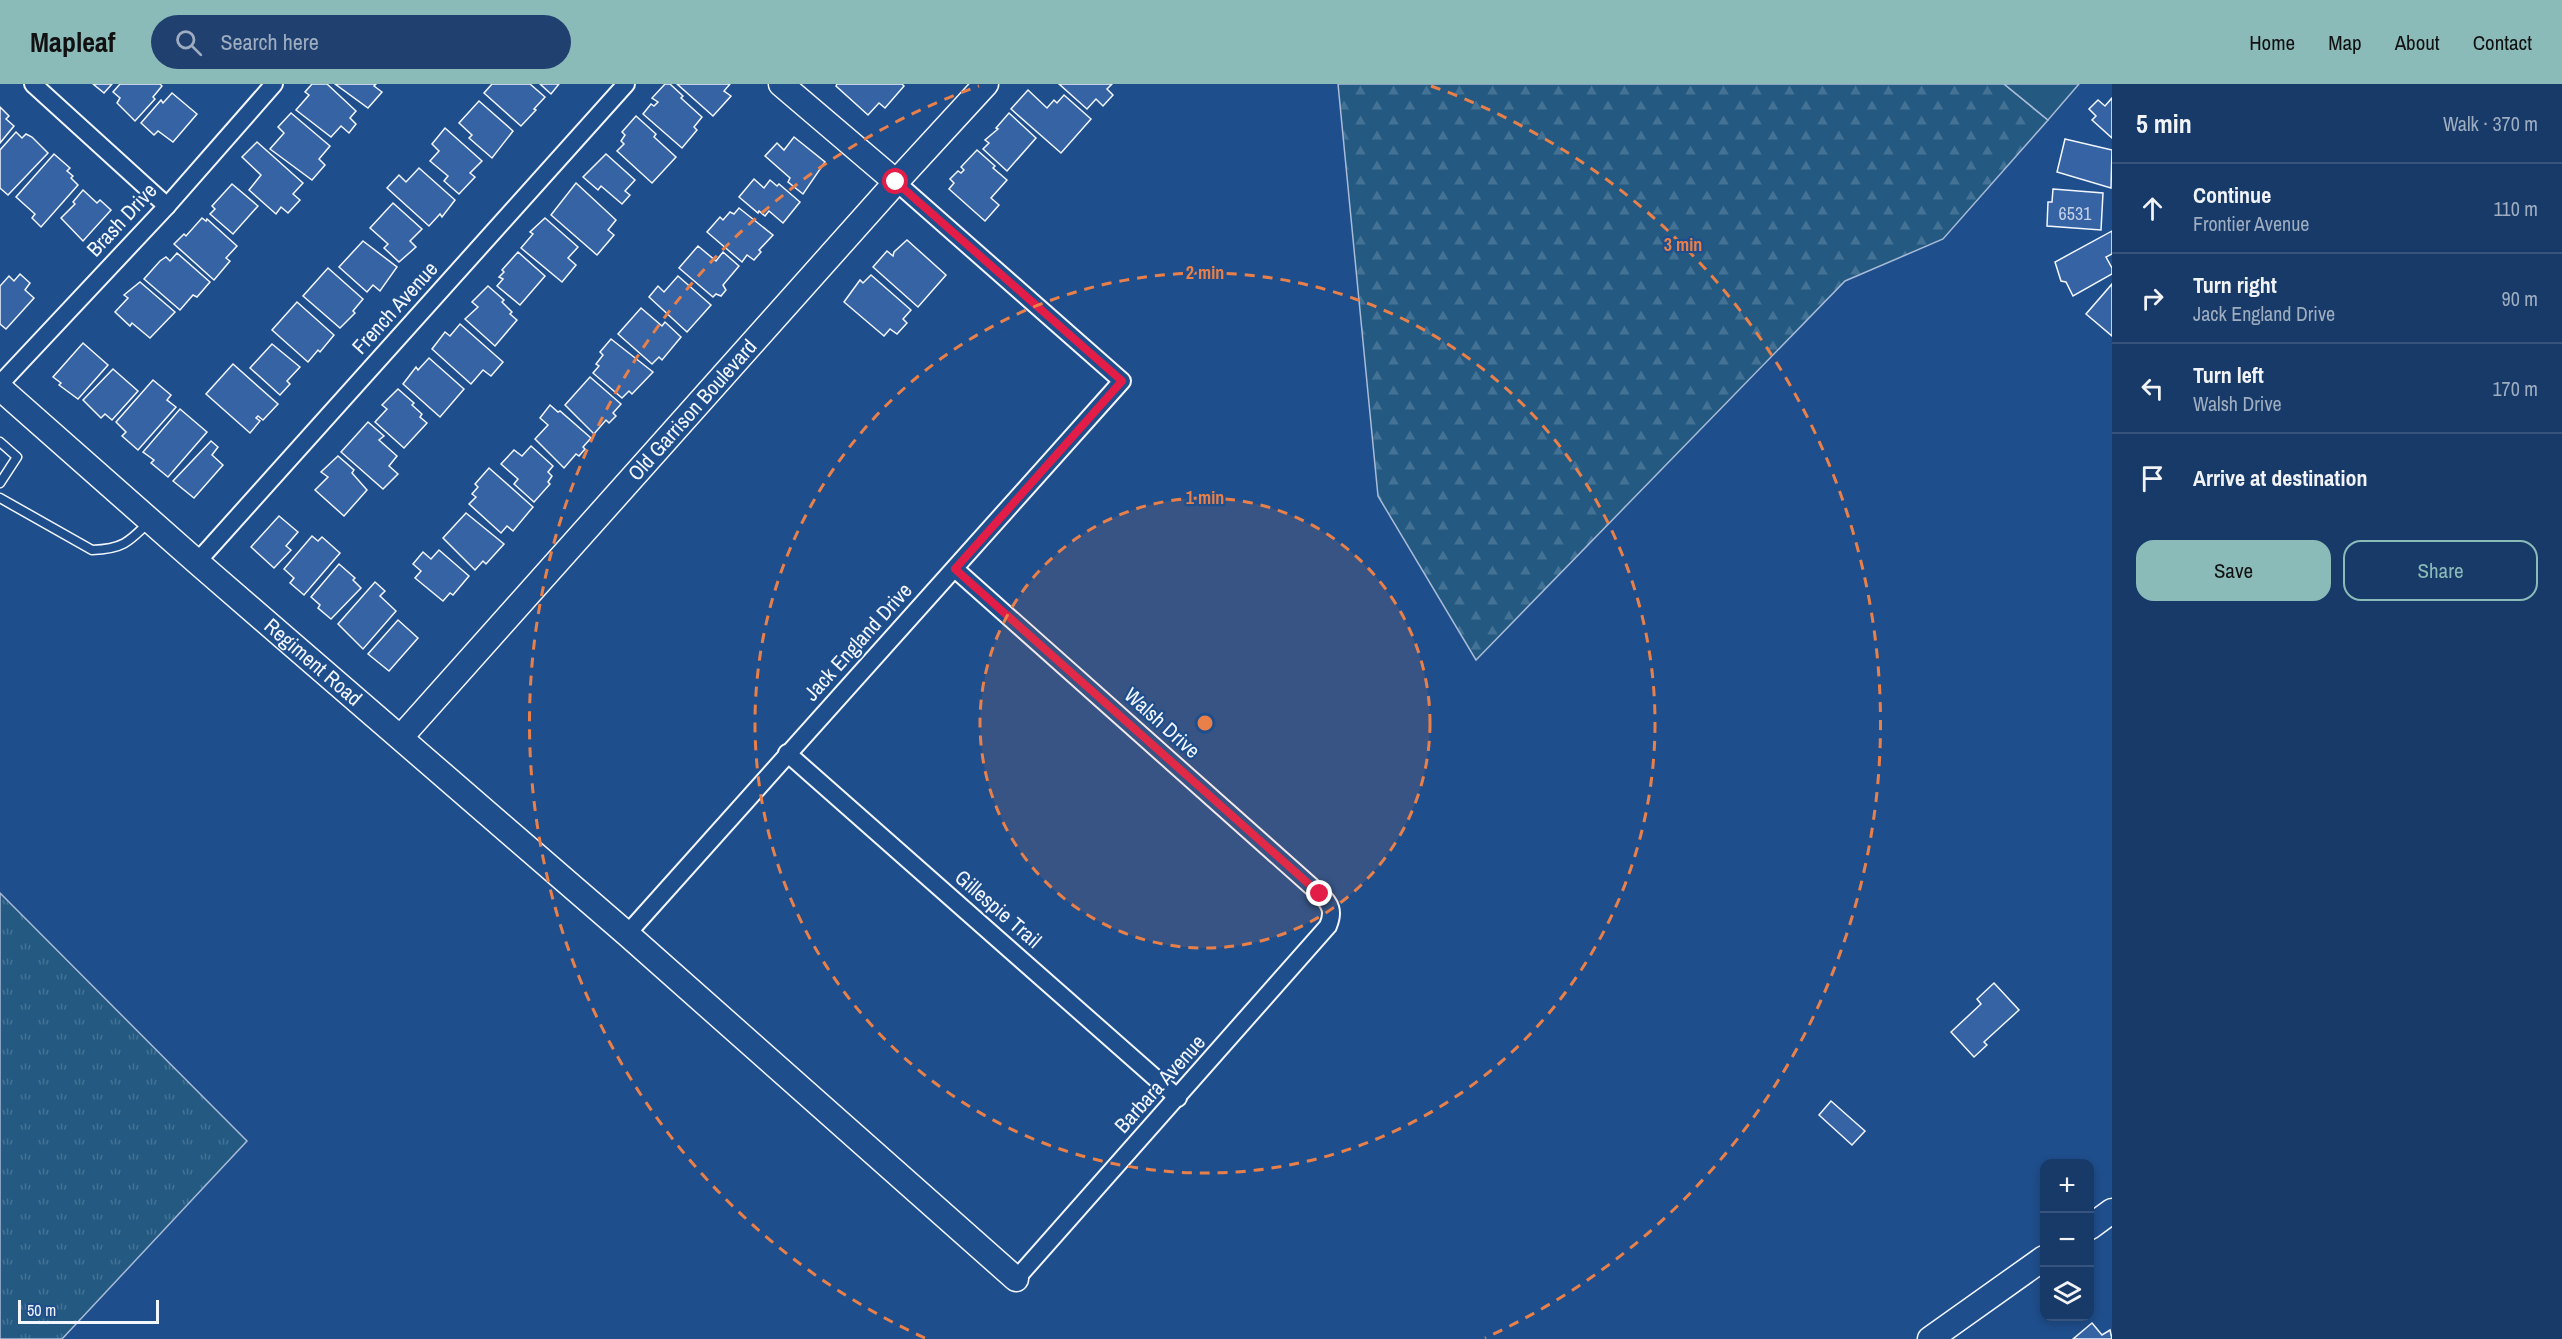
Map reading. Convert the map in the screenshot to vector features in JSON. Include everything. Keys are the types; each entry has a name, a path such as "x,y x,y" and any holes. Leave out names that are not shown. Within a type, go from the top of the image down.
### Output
{"street":[{"path":"33,84 167,206"},
{"name":"Brash Drive","path":"0,386 167,206 274,84"},
{"name":"French Avenue","path":"197,562 626,84"},
{"path":"781,84 896,182"},
{"name":"Old Garrison Boulevard","path":"401,737 986,84"},
{"name":"Jack England Drive","path":"627,934 1122,381 896,182"},
{"name":"Regiment Road","path":"0,386 197,562 627,934 1016,1279"},
{"name":"Walsh Drive","path":"955,569 1320,894 1329,903 1333,915"},
{"name":"Gillespie Trail","path":"787,753 1178,1098"},
{"name":"Barbara Avenue","path":"1016,1279 1328,926 1333,915"},
{"path":"2094,1224 2112,1211"},
{"path":"1930,1339 2040,1261"}],"lane":[{"path":"0,442 17,457 0,483"},
{"path":"0,498 92,550 108,550 129,542 150,520"}],"green space":[{"path":"1338,84 2004,84 2048,120 1943,239 1845,281 1476,660 1378,496"},
{"path":"2004,84 2079,84 2048,120"},
{"path":"0,893 247,1141 62,1339 0,1339"}],"building":[{"path":"93,84 112,84 104,93"},
{"path":"120,84 160,84 162,86 153,97 155,99 135,121 117,103 120,98 113,92"},
{"path":"312,84 327,84 356,111 350,118 356,124 349,133 341,126 331,137 296,110 309,95 305,92"},
{"path":"335,84 376,84 374,86 382,92 368,108"},
{"path":"492,84 530,84 545,97 521,126 484,93"},
{"path":"540,84 559,84 551,94"},
{"path":"665,84 670,84 683,96 681,98 702,117 694,127 697,130 682,148 643,114 651,104 654,106 658,102 652,98"},
{"path":"677,84 730,84 724,91 731,96 713,116"},
{"path":"837,84 902,84 904,86 885,108 879,103 868,115 836,86"},
{"path":"1059,84 1112,84 1107,89 1113,95 1103,106 1096,99 1087,109"},
{"path":"1028,90 1047,108 1054,100 1057,103 1064,95 1091,119 1061,153 1011,109"},
{"path":"172,93 197,114 173,142 158,131 154,135 141,123 161,100 163,103"},
{"path":"2112,98 2112,138 2092,120 2096,116 2089,109 2098,100 2105,106"},
{"path":"479,101 513,131 492,158 469,138 472,135 459,123"},
{"path":"0,107 9,116 6,119 14,126 0,143"},
{"path":"291,113 330,146 319,159 325,165 312,180 270,149 284,133 278,127"},
{"path":"1009,113 1036,138 1007,171 983,149 989,143 985,140 998,129 996,128"},
{"path":"636,116 676,157 652,183 617,151 624,144 621,141 625,135 622,132"},
{"path":"445,128 482,161 470,173 475,177 459,194 444,181 448,176 430,161 439,151 432,144"},
{"path":"16,132 22,138 26,134 32,137 48,153 8,195 0,188 0,150"},
{"path":"794,137 825,162 803,194 788,182 790,178 765,156 777,143 784,150"},
{"path":"2065,139 2112,150 2111,188 2057,172"},
{"path":"257,142 303,183 293,194 300,200 288,213 281,207 276,214 249,190 261,175 242,157"},
{"path":"977,150 1007,180 991,198 999,205 985,221 949,189 954,183 950,179 958,171 961,173 964,170 961,167"},
{"path":"54,154 70,168 67,171 78,185 41,227 32,218 35,214 16,197"},
{"path":"606,154 635,180 625,191 630,195 622,204 601,186 598,190 583,177"},
{"path":"419,168 455,200 442,217 440,214 429,226 387,188 399,175 406,182"},
{"path":"754,179 764,188 770,180 777,186 779,184 800,202 783,223 769,211 765,216 759,211 758,213 739,197"},
{"path":"576,183 616,220 608,230 614,235 597,255 551,215"},
{"path":"232,184 258,206 233,234 210,214 215,209 212,206"},
{"path":"2053,189 2103,193 2101,230 2047,226 2048,202 2052,202"},
{"path":"83,190 97,203 100,200 111,210 83,241 61,218 75,204 73,202"},
{"path":"393,203 422,229 410,241 416,247 399,262 384,248 388,244 370,228"},
{"path":"739,208 773,235 759,250 761,252 754,260 747,255 742,262 707,232 720,217 723,220 730,212 734,214"},
{"path":"202,218 206,221 207,219 237,246 226,258 230,261 214,280 174,244 184,234 186,236"},
{"path":"545,218 578,247 568,258 576,265 562,282 521,248 533,234 530,232"},
{"path":"2112,231 2112,254 2106,257 2112,268 2112,274 2073,296 2066,282 2061,281 2055,262"},
{"path":"907,240 946,275 918,307 873,267 887,251 893,256 894,252"},
{"path":"363,241 397,267 380,291 373,285 367,292 339,267"},
{"path":"698,246 716,261 723,252 739,266 723,285 726,290 721,296 716,294 713,297 679,268"},
{"path":"518,252 545,276 520,305 497,286 503,279 499,277 504,272 502,270"},
{"path":"177,253 210,282 197,297 193,295 180,310 144,279 160,261 166,257 170,261"},
{"path":"328,268 363,299 353,311 355,313 340,328 303,296"},
{"path":"20,274 30,283 25,290 34,298 6,329 0,324 0,286 9,276 14,281"},
{"path":"871,275 911,310 903,319 907,323 897,334 890,329 884,336 844,302 860,280 863,283"},
{"path":"678,276 711,305 687,332 649,297 658,286 664,292"},
{"path":"140,282 175,312 150,338 132,323 130,326 115,312 128,298 124,295"},
{"path":"2112,284 2112,336 2086,314"},
{"path":"488,286 504,300 502,302 517,320 495,346 465,319 478,307 472,302"},
{"path":"297,302 334,335 308,362 272,330"},
{"path":"641,308 662,326 665,322 681,337 662,360 659,357 652,364 618,334"},
{"path":"460,324 503,362 491,376 483,370 471,384 432,349 445,332 450,336"},
{"path":"611,339 653,372 632,394 629,391 622,398 593,373 599,366 596,364 603,355 600,352"},
{"path":"83,343 108,365 78,399 59,385 61,383 53,377"},
{"path":"272,344 300,367 287,381 290,384 280,395 250,368"},
{"path":"429,358 464,389 440,417 403,384 416,367 418,370"},
{"path":"233,364 278,404 263,420 258,416 256,418 260,421 250,433 206,394"},
{"path":"113,369 138,391 112,420 105,414 101,418 83,400"},
{"path":"590,377 621,404 613,413 616,416 609,423 606,420 594,434 565,405"},
{"path":"153,380 171,395 167,400 176,407 138,450 122,436 126,432 116,422"},
{"path":"398,389 414,403 412,405 422,414 420,417 427,423 404,448 375,422 387,409 382,405"},
{"path":"550,405 591,438 579,456 576,454 564,468 535,439 548,425 540,418"},
{"path":"180,409 207,432 168,477 151,463 154,460 143,452"},
{"path":"368,422 384,436 379,440 397,456 389,466 398,474 383,489 341,452"},
{"path":"211,441 218,447 212,455 223,465 194,498 173,481"},
{"path":"531,446 553,466 548,472 552,476 548,482 550,484 534,502 514,484 518,479 501,464 514,450 522,456"},
{"path":"338,456 354,470 352,473 367,490 344,516 315,490 328,477 321,472"},
{"path":"489,468 533,507 513,531 507,526 501,533 469,504 476,497 472,494 478,487 475,484"},
{"path":"466,513 504,544 486,564 483,561 475,570 443,538"},
{"path":"279,516 298,532 286,546 291,550 274,568 251,547"},
{"path":"312,536 318,541 322,537 340,553 304,595 290,583 294,578 284,569"},
{"path":"439,550 469,576 453,595 450,593 443,601 415,578 421,571 413,564 423,552 431,559"},
{"path":"339,564 355,578 353,580 361,588 331,619 318,608 320,605 311,597"},
{"path":"375,582 385,591 380,596 396,611 363,649 338,624"},
{"path":"398,620 418,638 389,671 368,654"},
{"path":"1994,983 2019,1010 1984,1042 1987,1045 1974,1057 1951,1032 1981,1004 1977,999"},
{"path":"1831,1101 1865,1131 1852,1145 1819,1115"},
{"path":"2092,1323 2102,1335 2110,1330 2112,1339 2073,1339"}],"route":[{"path":"896,182 1122,381 955,569 1320,894"}]}
